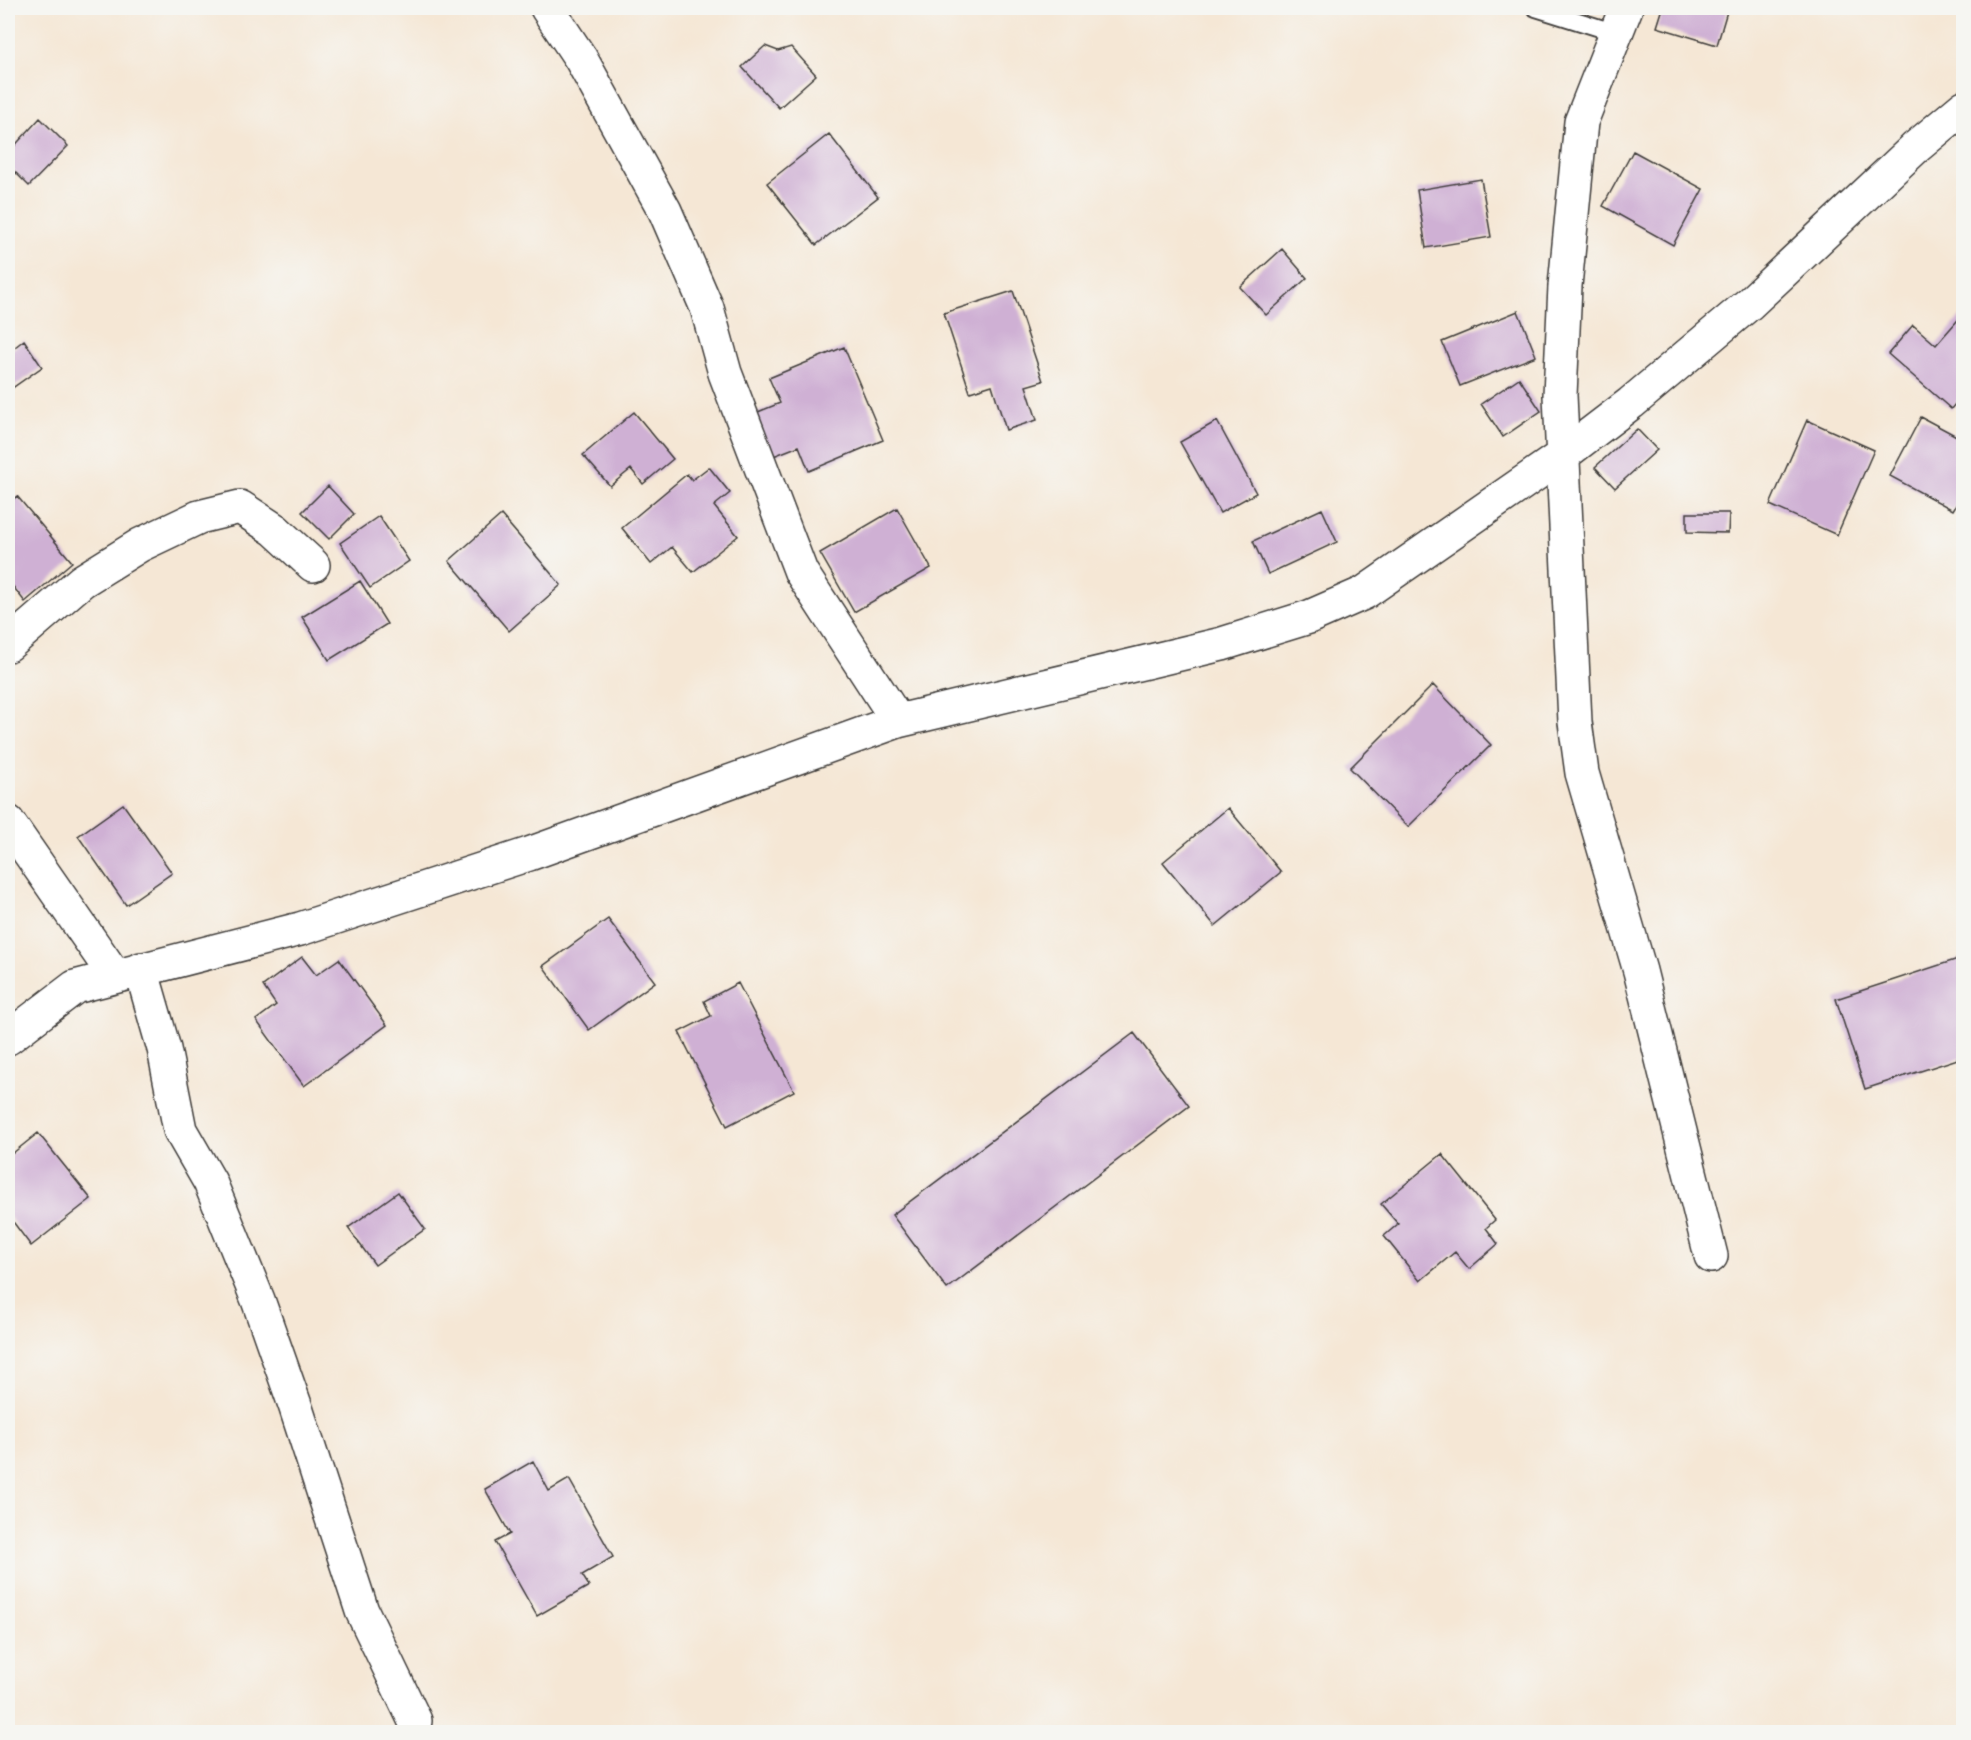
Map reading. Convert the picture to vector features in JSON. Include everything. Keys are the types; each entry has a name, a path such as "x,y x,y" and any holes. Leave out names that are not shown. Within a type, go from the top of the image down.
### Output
{"street":[{"path":"547,8 581,59 665,211 707,308 725,373 801,572 898,721"},
{"path":"1621,20 1581,122 1564,308 1560,395 1575,722 1582,773 1640,972 1711,1256"},
{"path":"8,1038 75,987 300,930 529,854 898,721 1222,644 1310,616 1364,593 1563,455 1631,403 1750,303 1915,148 1964,107"},
{"path":"8,645 82,581 140,545 199,517 240,507 275,530 313,565"},
{"path":"8,822 128,972 164,1049 180,1130 210,1182 258,1300 362,1611 415,1721"}],"lane":[{"path":"1536,8 1621,20"}],"building":[{"path":"1663,8 1728,8 1717,45 1657,27"},
{"path":"765,46 778,51 791,47 816,75 779,108 742,67"},
{"path":"40,118 68,146 29,186 8,165 8,153"},
{"path":"829,134 878,197 816,245 767,183"},
{"path":"1633,151 1703,189 1673,245 1603,206"},
{"path":"1481,179 1491,237 1426,248 1417,190"},
{"path":"1282,249 1307,278 1266,315 1240,287"},
{"path":"1013,291 1043,381 1026,386 1037,420 1006,430 992,385 970,392 944,313"},
{"path":"1518,311 1536,356 1460,386 1442,342"},
{"path":"1964,313 1964,393 1951,409 1888,354 1913,325 1936,345"},
{"path":"24,340 42,367 8,391 8,348 10,351"},
{"path":"844,347 883,440 809,471 799,446 771,457 753,414 780,403 769,378"},
{"path":"1519,378 1541,411 1503,437 1481,404"},
{"path":"634,412 673,459 643,484 631,469 610,486 583,455"},
{"path":"1921,417 1964,440 1964,492 1953,510 1890,476"},
{"path":"1807,420 1874,450 1837,535 1770,505"},
{"path":"1217,421 1256,493 1220,513 1180,442"},
{"path":"1637,429 1657,450 1615,488 1595,467"},
{"path":"709,467 730,493 714,506 738,536 693,572 672,547 651,564 622,528 687,474 692,480"},
{"path":"328,486 354,514 329,539 302,512"},
{"path":"17,496 72,562 25,602 8,580 8,504"},
{"path":"897,508 931,568 854,612 820,553"},
{"path":"1322,509 1337,542 1268,574 1253,541"},
{"path":"1687,513 1729,513 1728,533 1687,532"},
{"path":"501,515 561,585 509,631 449,561"},
{"path":"379,516 409,561 370,588 340,543"},
{"path":"360,581 387,624 329,660 302,617"},
{"path":"1433,685 1491,745 1408,827 1350,768"},
{"path":"123,804 172,873 126,905 78,836"},
{"path":"1228,808 1281,872 1215,926 1163,862"},
{"path":"608,919 655,982 589,1030 543,966"},
{"path":"302,957 316,975 339,959 387,1025 304,1086 256,1020 276,1005 263,986"},
{"path":"1964,957 1964,1057 1865,1089 1836,999"},
{"path":"738,983 794,1091 727,1126 679,1032 711,1016 704,1001"},
{"path":"1134,1033 1189,1106 947,1289 892,1215"},
{"path":"38,1133 91,1199 31,1246 8,1215 8,1157"},
{"path":"1442,1154 1495,1220 1486,1228 1498,1244 1469,1269 1455,1252 1420,1281 1384,1236 1398,1224 1381,1204"},
{"path":"398,1192 425,1229 375,1265 348,1228"},
{"path":"533,1461 549,1491 569,1479 613,1557 582,1575 589,1586 537,1616 495,1542 510,1534 485,1489"}]}
